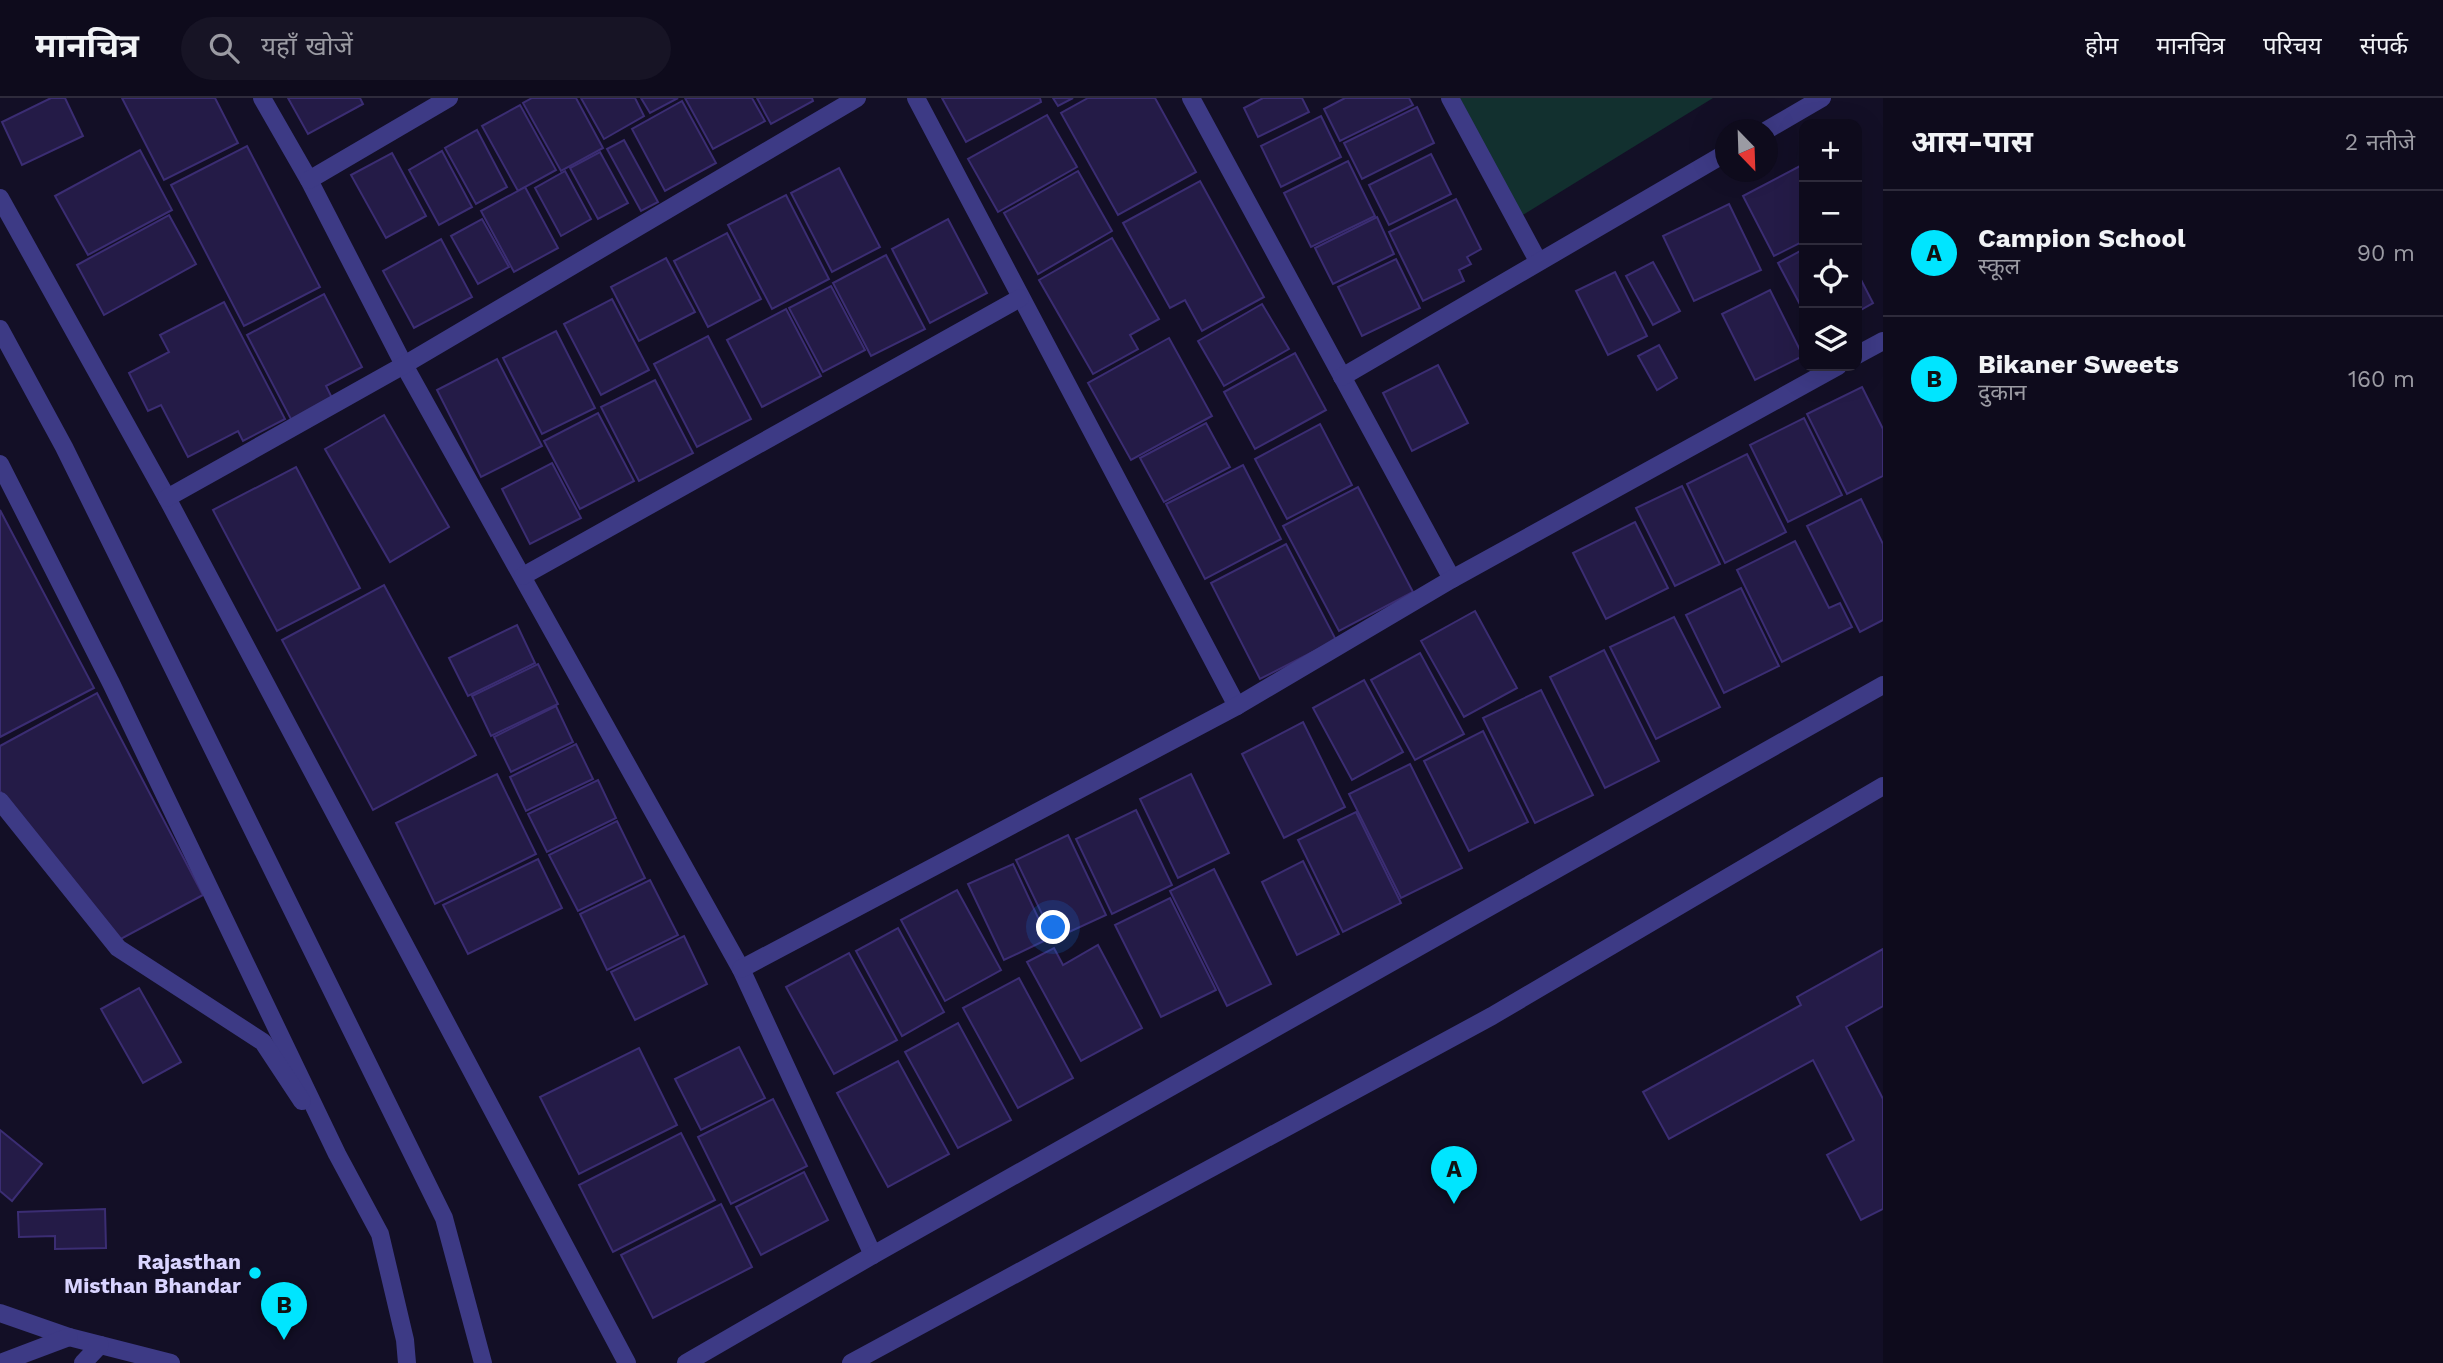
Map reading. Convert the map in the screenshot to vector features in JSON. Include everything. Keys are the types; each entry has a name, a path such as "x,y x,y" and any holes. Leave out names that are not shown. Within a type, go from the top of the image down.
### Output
{"street":[{"path":"262,98 309,180 404,365 741,968 873,1255"},
{"path":"309,180 449,98"},
{"path":"167,498 404,365 857,98"},
{"path":"916,98 1237,706"},
{"path":"1191,98 1452,579"},
{"path":"1450,98 1538,261"},
{"path":"1778,124 1822,98"},
{"path":"1342,377 1715,159"},
{"path":"0,198 167,498 627,1363"},
{"path":"523,576 1020,298"},
{"path":"0,329 64,447 444,1219 483,1363"},
{"path":"1862,352 1883,341"},
{"path":"741,968 1237,706 1452,579 1829,371"},
{"path":"1,470 111,683 337,1154 380,1234 405,1340 407,1363"},
{"path":"686,1363 1883,685"},
{"path":"851,1363 1492,1016 1883,786"},
{"path":"0,801 118,948 262,1042 337,1154"},
{"path":"0,1313 69,1337 171,1363"},
{"path":"0,1363 69,1337"},
{"path":"83,1363 100,1345"}],"green space":[{"path":"1460,98 1713,98 1521,216"}],"building":[{"path":"51,98 65,98 83,136 22,165 2,122"},
{"path":"122,98 215,98 238,143 164,180"},
{"path":"288,98 360,98 363,104 308,134"},
{"path":"532,98 576,98 603,148 561,171 523,103"},
{"path":"581,98 635,98 644,116 604,139"},
{"path":"641,98 678,98 650,113"},
{"path":"685,98 752,98 765,121 713,149"},
{"path":"757,98 812,98 813,101 771,124"},
{"path":"942,98 1040,98 1041,102 966,142"},
{"path":"1053,98 1073,98 1058,106"},
{"path":"1088,98 1155,98 1196,172 1118,215 1061,113"},
{"path":"1263,98 1302,98 1309,112 1258,137 1244,108"},
{"path":"1345,98 1409,98 1413,105 1340,141 1324,109"},
{"path":"682,101 716,163 665,191 632,129"},
{"path":"520,105 556,170 518,191 482,126"},
{"path":"1417,107 1434,143 1362,179 1344,143"},
{"path":"1047,115 1077,167 998,212 968,159"},
{"path":"1321,116 1341,157 1281,187 1261,146"},
{"path":"477,130 507,187 476,204 445,148"},
{"path":"624,140 658,202 641,211 607,149"},
{"path":"247,146 320,287 244,326 171,185"},
{"path":"140,150 172,210 88,255 55,196"},
{"path":"442,151 472,207 439,225 409,170"},
{"path":"600,152 628,203 598,219 570,168"},
{"path":"392,153 426,216 386,238 351,175"},
{"path":"1431,154 1451,194 1389,225 1369,185"},
{"path":"1348,161 1375,216 1311,247 1284,193"},
{"path":"1799,167 1799,244 1774,256 1743,196 1770,182 1778,182 1778,178"},
{"path":"839,168 880,247 832,272 791,193"},
{"path":"565,171 591,219 561,236 535,188"},
{"path":"1078,171 1112,231 1038,274 1004,213"},
{"path":"1200,181 1264,297 1202,331 1185,300 1170,308 1123,223"},
{"path":"525,187 558,248 514,272 481,211"},
{"path":"786,195 829,279 772,309 728,225"},
{"path":"1456,199 1481,249 1467,257 1471,264 1459,270 1464,281 1423,301 1389,232"},
{"path":"1729,204 1761,270 1694,301 1663,236"},
{"path":"169,215 196,264 104,315 77,265"},
{"path":"1377,217 1394,254 1333,284 1315,248"},
{"path":"482,219 509,267 478,284 451,236"},
{"path":"948,219 987,293 930,323 892,249"},
{"path":"727,233 761,299 708,327 674,261"},
{"path":"1112,238 1159,319 1130,335 1138,349 1093,374 1039,280"},
{"path":"441,239 472,297 414,328 383,271"},
{"path":"1799,252 1799,303 1778,263"},
{"path":"886,255 925,329 871,356 833,283"},
{"path":"666,258 695,312 639,341 611,287"},
{"path":"1396,259 1420,308 1362,336 1338,287"},
{"path":"1653,262 1680,311 1653,325 1626,276"},
{"path":"1615,272 1647,336 1608,355 1576,291"},
{"path":"1862,282 1873,303 1862,309"},
{"path":"831,286 865,350 823,372 789,308"},
{"path":"1770,290 1799,348 1799,358 1755,380 1722,314"},
{"path":"324,294 362,367 326,386 334,402 293,423 247,335"},
{"path":"612,299 649,370 601,395 564,324"},
{"path":"224,302 285,419 243,441 238,431 188,457 161,405 148,411 129,373 169,352 160,335"},
{"path":"1262,304 1289,349 1224,386 1198,341"},
{"path":"786,309 821,376 762,407 727,340"},
{"path":"556,331 595,408 542,434 503,358"},
{"path":"708,336 751,419 697,447 654,364"},
{"path":"1169,338 1212,416 1131,460 1088,383"},
{"path":"1659,345 1677,378 1657,390 1638,356"},
{"path":"1295,353 1326,410 1255,449 1224,392"},
{"path":"497,359 542,446 481,477 437,390"},
{"path":"1438,365 1468,423 1412,451 1383,393"},
{"path":"655,380 693,453 639,481 601,407"},
{"path":"1862,387 1883,429 1883,476 1847,494 1807,414"},
{"path":"598,413 634,481 580,509 544,441"},
{"path":"384,415 449,527 390,562 325,449"},
{"path":"1804,418 1842,495 1788,522 1750,445"},
{"path":"1206,423 1230,467 1164,502 1140,458"},
{"path":"1320,424 1352,485 1287,519 1255,459"},
{"path":"1747,454 1786,532 1725,563 1687,484"},
{"path":"552,463 581,518 530,544 502,489"},
{"path":"1243,465 1281,539 1205,579 1166,504"},
{"path":"296,467 360,588 277,631 213,510"},
{"path":"1682,486 1720,564 1675,586 1636,508"},
{"path":"1358,487 1413,592 1339,631 1283,526"},
{"path":"1861,499 1883,544 1883,620 1860,632 1807,526"},
{"path":"0,510 94,688 0,737"},
{"path":"1635,522 1668,588 1606,619 1573,553"},
{"path":"1795,541 1829,608 1840,603 1852,627 1782,662 1737,570"},
{"path":"1286,544 1336,640 1260,679 1211,583"},
{"path":"384,585 476,755 373,810 282,640"},
{"path":"1741,588 1779,666 1724,693 1686,615"},
{"path":"1475,611 1517,688 1464,717 1421,641"},
{"path":"1674,617 1720,707 1656,739 1610,647"},
{"path":"517,625 535,663 468,696 449,658"},
{"path":"1604,650 1659,761 1605,788 1550,677"},
{"path":"1420,653 1464,734 1415,760 1371,680"},
{"path":"538,664 558,704 491,736 472,696"},
{"path":"1364,680 1403,752 1352,780 1313,708"},
{"path":"1541,690 1593,795 1535,823 1483,718"},
{"path":"97,693 203,895 117,941 0,791 0,746"},
{"path":"556,706 573,742 511,772 494,737"},
{"path":"1303,722 1345,807 1284,838 1242,754"},
{"path":"1483,731 1528,822 1469,851 1424,761"},
{"path":"576,744 593,779 526,811 510,777"},
{"path":"1410,764 1462,868 1401,898 1349,794"},
{"path":"497,774 536,854 435,904 396,823"},
{"path":"1191,774 1229,853 1178,878 1140,799"},
{"path":"598,780 616,818 547,852 528,814"},
{"path":"1136,810 1172,885 1112,914 1076,839"},
{"path":"1356,812 1401,903 1343,932 1298,840"},
{"path":"617,821 645,878 578,911 549,855"},
{"path":"1068,835 1106,915 1054,939 1016,860"},
{"path":"538,859 562,908 468,954 443,905"},
{"path":"1303,861 1339,934 1297,955 1262,882"},
{"path":"1013,864 1048,939 1004,960 968,884"},
{"path":"1214,869 1271,984 1227,1006 1170,891"},
{"path":"650,880 678,935 607,970 580,914"},
{"path":"957,890 1001,970 945,1001 901,920"},
{"path":"1170,898 1216,990 1161,1017 1115,925"},
{"path":"898,928 944,1012 902,1036 856,951"},
{"path":"684,936 707,984 635,1020 611,972"},
{"path":"1098,945 1142,1028 1081,1061 1027,962 1054,948 1063,965"},
{"path":"1883,949 1883,1006 1846,1027 1883,1099 1883,1209 1861,1220 1827,1155 1854,1140 1813,1060 1669,1139 1643,1092 1801,1005 1797,997"},
{"path":"849,953 897,1040 834,1074 786,987"},
{"path":"1019,978 1073,1078 1018,1108 963,1008"},
{"path":"139,988 181,1062 143,1083 101,1009"},
{"path":"958,1023 1011,1120 958,1148 905,1052"},
{"path":"739,1047 765,1098 701,1130 675,1079"},
{"path":"639,1048 677,1125 579,1174 540,1097"},
{"path":"898,1061 949,1154 888,1187 837,1093"},
{"path":"773,1099 807,1166 731,1204 698,1137"},
{"path":"0,1130 42,1164 12,1201 0,1191"},
{"path":"681,1133 715,1200 613,1252 579,1185"},
{"path":"804,1172 828,1220 761,1255 736,1207"},
{"path":"721,1204 752,1267 653,1318 621,1255"},
{"path":"105,1209 106,1248 55,1249 55,1236 19,1237 18,1212"}],"place":[{"name":"Campion School","path":"1454,1204"},
{"name":"Rajasthan Misthan Bhandar","path":"255,1273"},
{"name":"Bikaner Sweets","path":"284,1340"}]}
